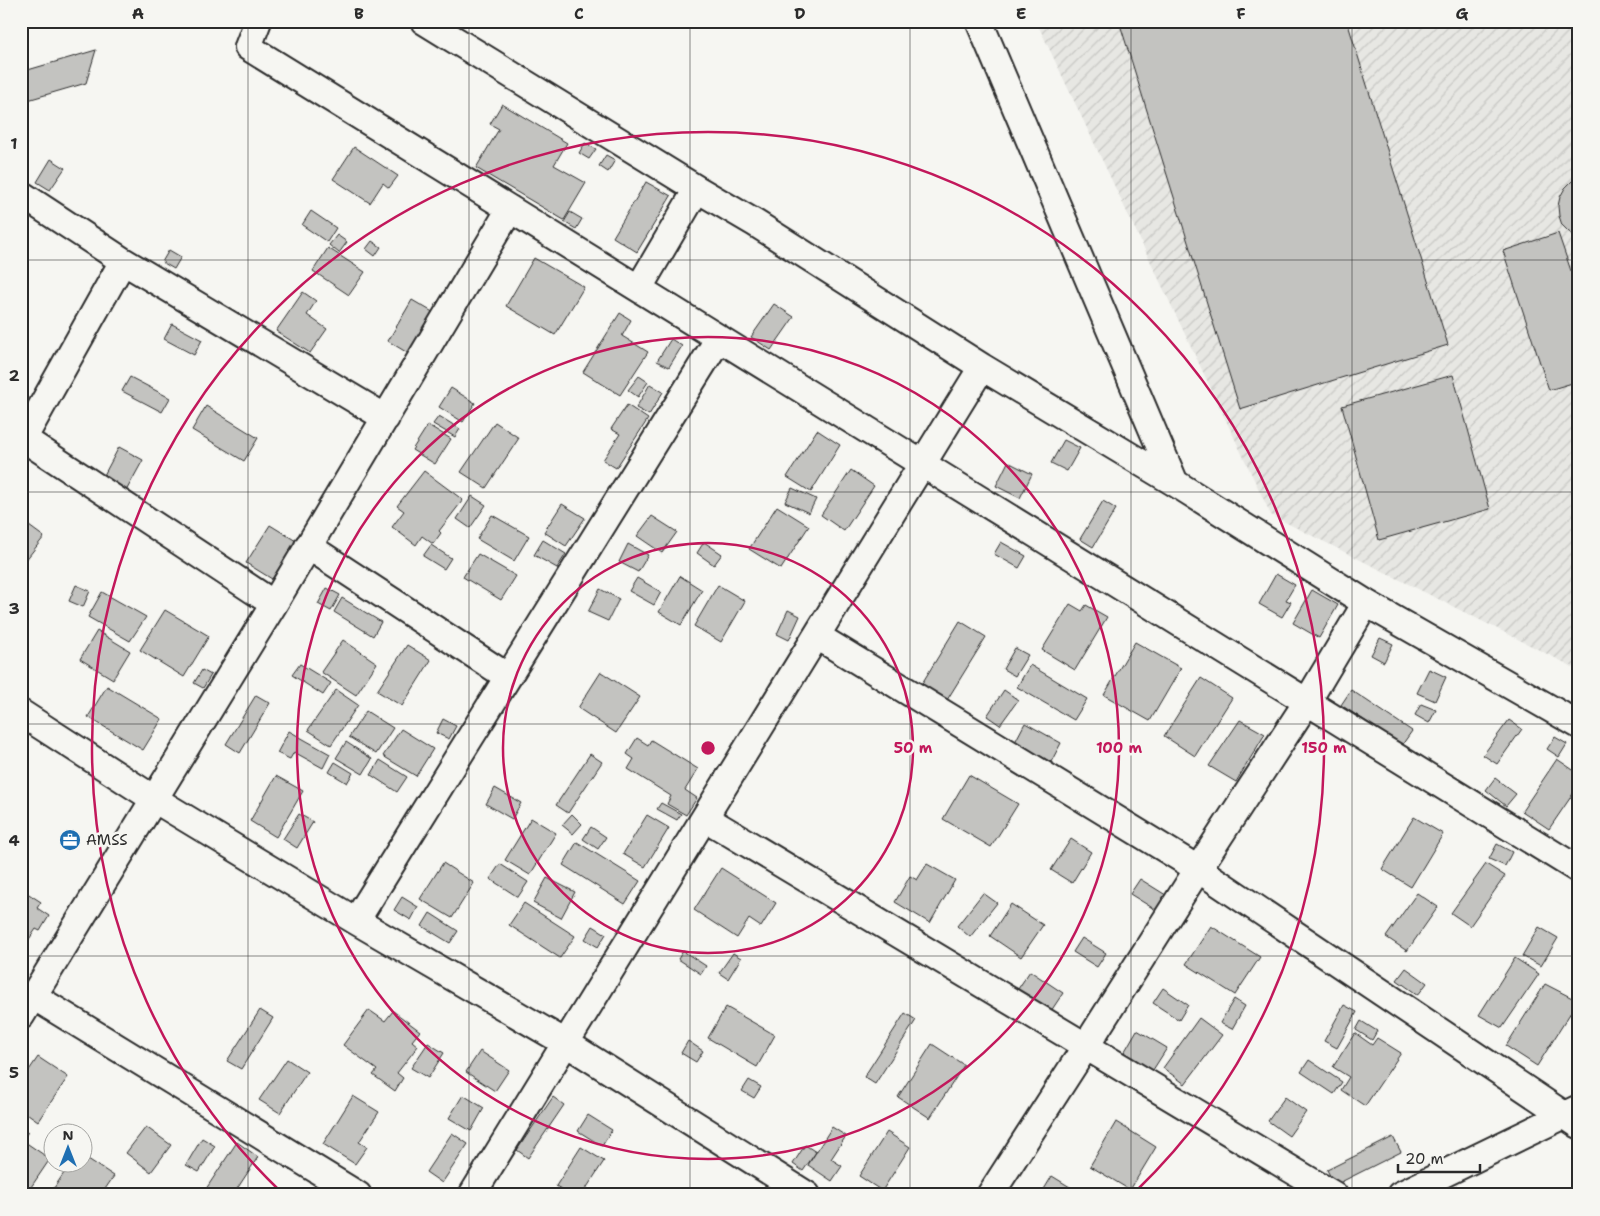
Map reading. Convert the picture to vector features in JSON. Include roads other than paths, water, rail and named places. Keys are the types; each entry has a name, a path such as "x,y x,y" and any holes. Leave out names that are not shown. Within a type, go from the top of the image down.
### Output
{"street":[{"path":"258,21 248,47 1579,870"},
{"path":"424,21 697,189 755,222 982,367 1175,483 1366,603 1579,725"},
{"path":"979,21 1175,483"},
{"path":"639,288 697,189"},
{"path":"21,194 123,261 386,418"},
{"path":"358,1195 27,1006 274,604 510,209"},
{"path":"123,261 22,440 274,604"},
{"path":"356,921 719,338"},
{"path":"472,1195 982,367"},
{"path":"308,546 508,677"},
{"path":"990,1195 1198,868 1307,702 1366,603"},
{"path":"817,636 1198,868 1574,1116"},
{"path":"21,713 154,799 356,921 566,1043 807,1195"},
{"path":"705,818 1334,1195"},
{"path":"1400,1195 1574,1116"}],"place":[{"name":"AMSS","path":"70,840"}]}
